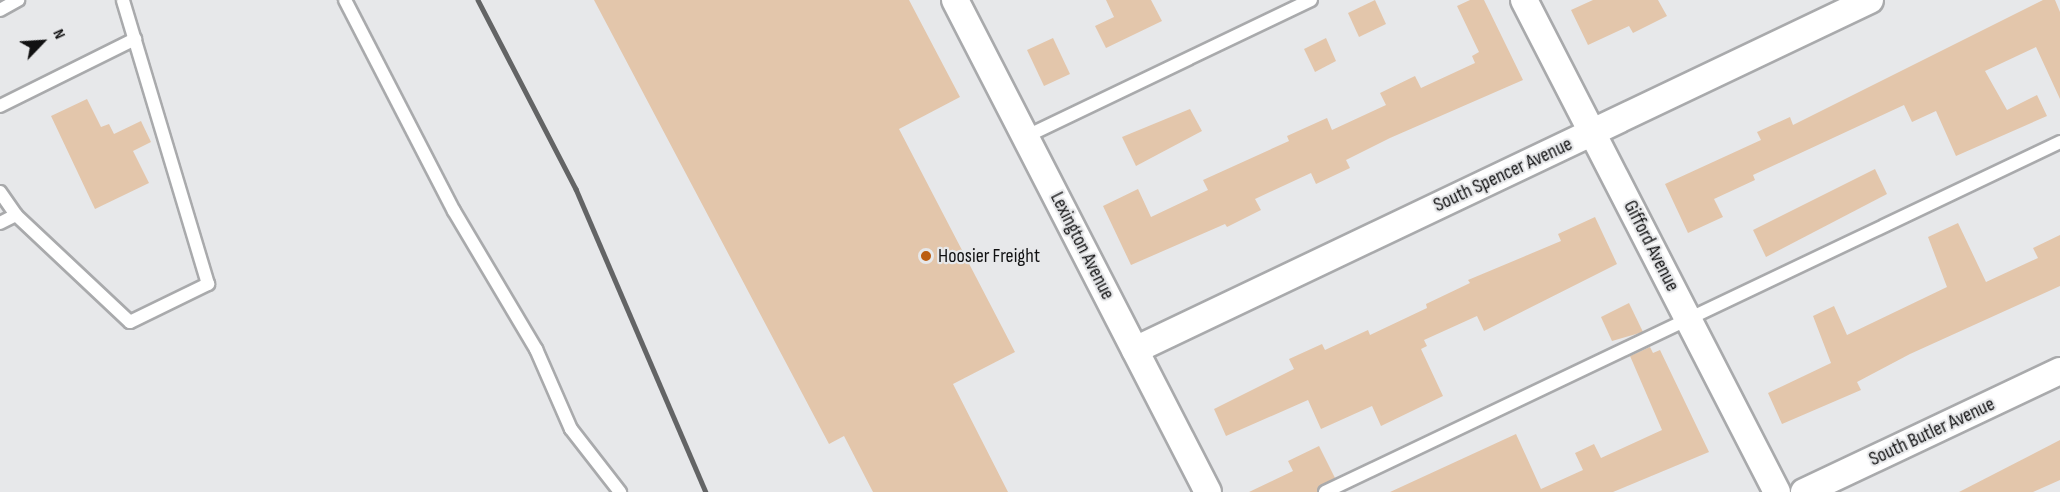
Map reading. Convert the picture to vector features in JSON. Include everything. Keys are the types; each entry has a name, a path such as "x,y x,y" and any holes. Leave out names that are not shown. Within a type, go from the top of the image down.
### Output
{"street":[{"name":"Lexington Avenue","path":"955,0 1208,492"},
{"name":"Gifford Avenue","path":"1524,0 1777,492"},
{"name":"South Spencer Avenue","path":"1135,350 1870,0"},
{"name":"South Butler Avenue","path":"1804,492 2060,371"}],"lane":[{"path":"0,10 18,0"},
{"path":"0,192 16,215 130,322 208,284 123,0"},
{"path":"345,0 454,211 536,349 572,429 620,492"},
{"path":"1026,137 1311,0"},
{"path":"0,106 135,39"},
{"path":"1325,492 2060,142"},
{"path":"0,224 16,215"}],"building":[{"path":"594,0 909,0 960,97 899,129 1015,352 953,384 1008,492 873,492 844,436 829,444"},
{"path":"1106,0 1151,0 1162,21 1106,48 1095,26 1114,17"},
{"path":"1375,0 1386,24 1359,37 1348,13"},
{"path":"1470,0 1484,0 1523,80 1390,138 1346,160 1350,168 1316,184 1311,173 1255,199 1261,210 1227,227 1225,224 1131,265 1103,206 1138,189 1151,217 1208,190 1203,180 1289,141 1287,136 1327,118 1332,130 1386,105 1380,93 1415,76 1421,88 1475,63 1472,56 1479,52 1457,6"},
{"path":"1593,0 1658,0 1667,16 1633,33 1629,26 1588,45 1571,10"},
{"path":"2043,0 2055,0 2060,12 2060,99 2036,47 1985,71 2007,110 2037,95 2047,116 1956,156 1936,111 1912,122 1904,105 1753,175 1755,180 1714,199 1723,217 1688,233 1665,184 1761,140 1757,132 1790,117 1793,125"},
{"path":"1053,38 1070,74 1044,86 1027,50"},
{"path":"1326,38 1336,61 1315,72 1304,49"},
{"path":"87,99 101,127 109,124 114,134 141,121 151,142 133,151 149,183 95,209 51,116"},
{"path":"1190,109 1202,131 1136,166 1122,137"},
{"path":"1875,169 1887,194 1766,257 1753,230"},
{"path":"1595,217 1617,264 1484,331 1477,316 1424,340 1427,346 1421,349 1443,396 1381,426 1372,406 1321,429 1308,400 1226,436 1214,409 1294,369 1289,359 1322,344 1325,350 1368,330 1370,335 1427,308 1426,304 1470,283 1468,280 1561,241 1558,234"},
{"path":"1958,223 1986,282 2038,258 2033,248 2060,235 2060,286 1910,354 1857,382 1861,390 1782,424 1768,393 1831,363 1813,316 1834,306 1847,335 1947,287 1928,237"},
{"path":"1629,303 1643,332 1612,341 1601,317"},
{"path":"1650,347 1653,353 1660,350 1709,452 1613,492 1390,492 1516,434 1541,489 1583,470 1575,453 1594,444 1601,458 1662,430 1630,356"},
{"path":"2060,440 2060,480 2033,492 1959,492"},
{"path":"1319,446 1335,478 1317,492 1249,492 1293,471 1288,461"}],"railway":[{"path":"478,0 576,189 706,492"}],"place":[{"name":"Hoosier Freight","path":"926,256"}]}
